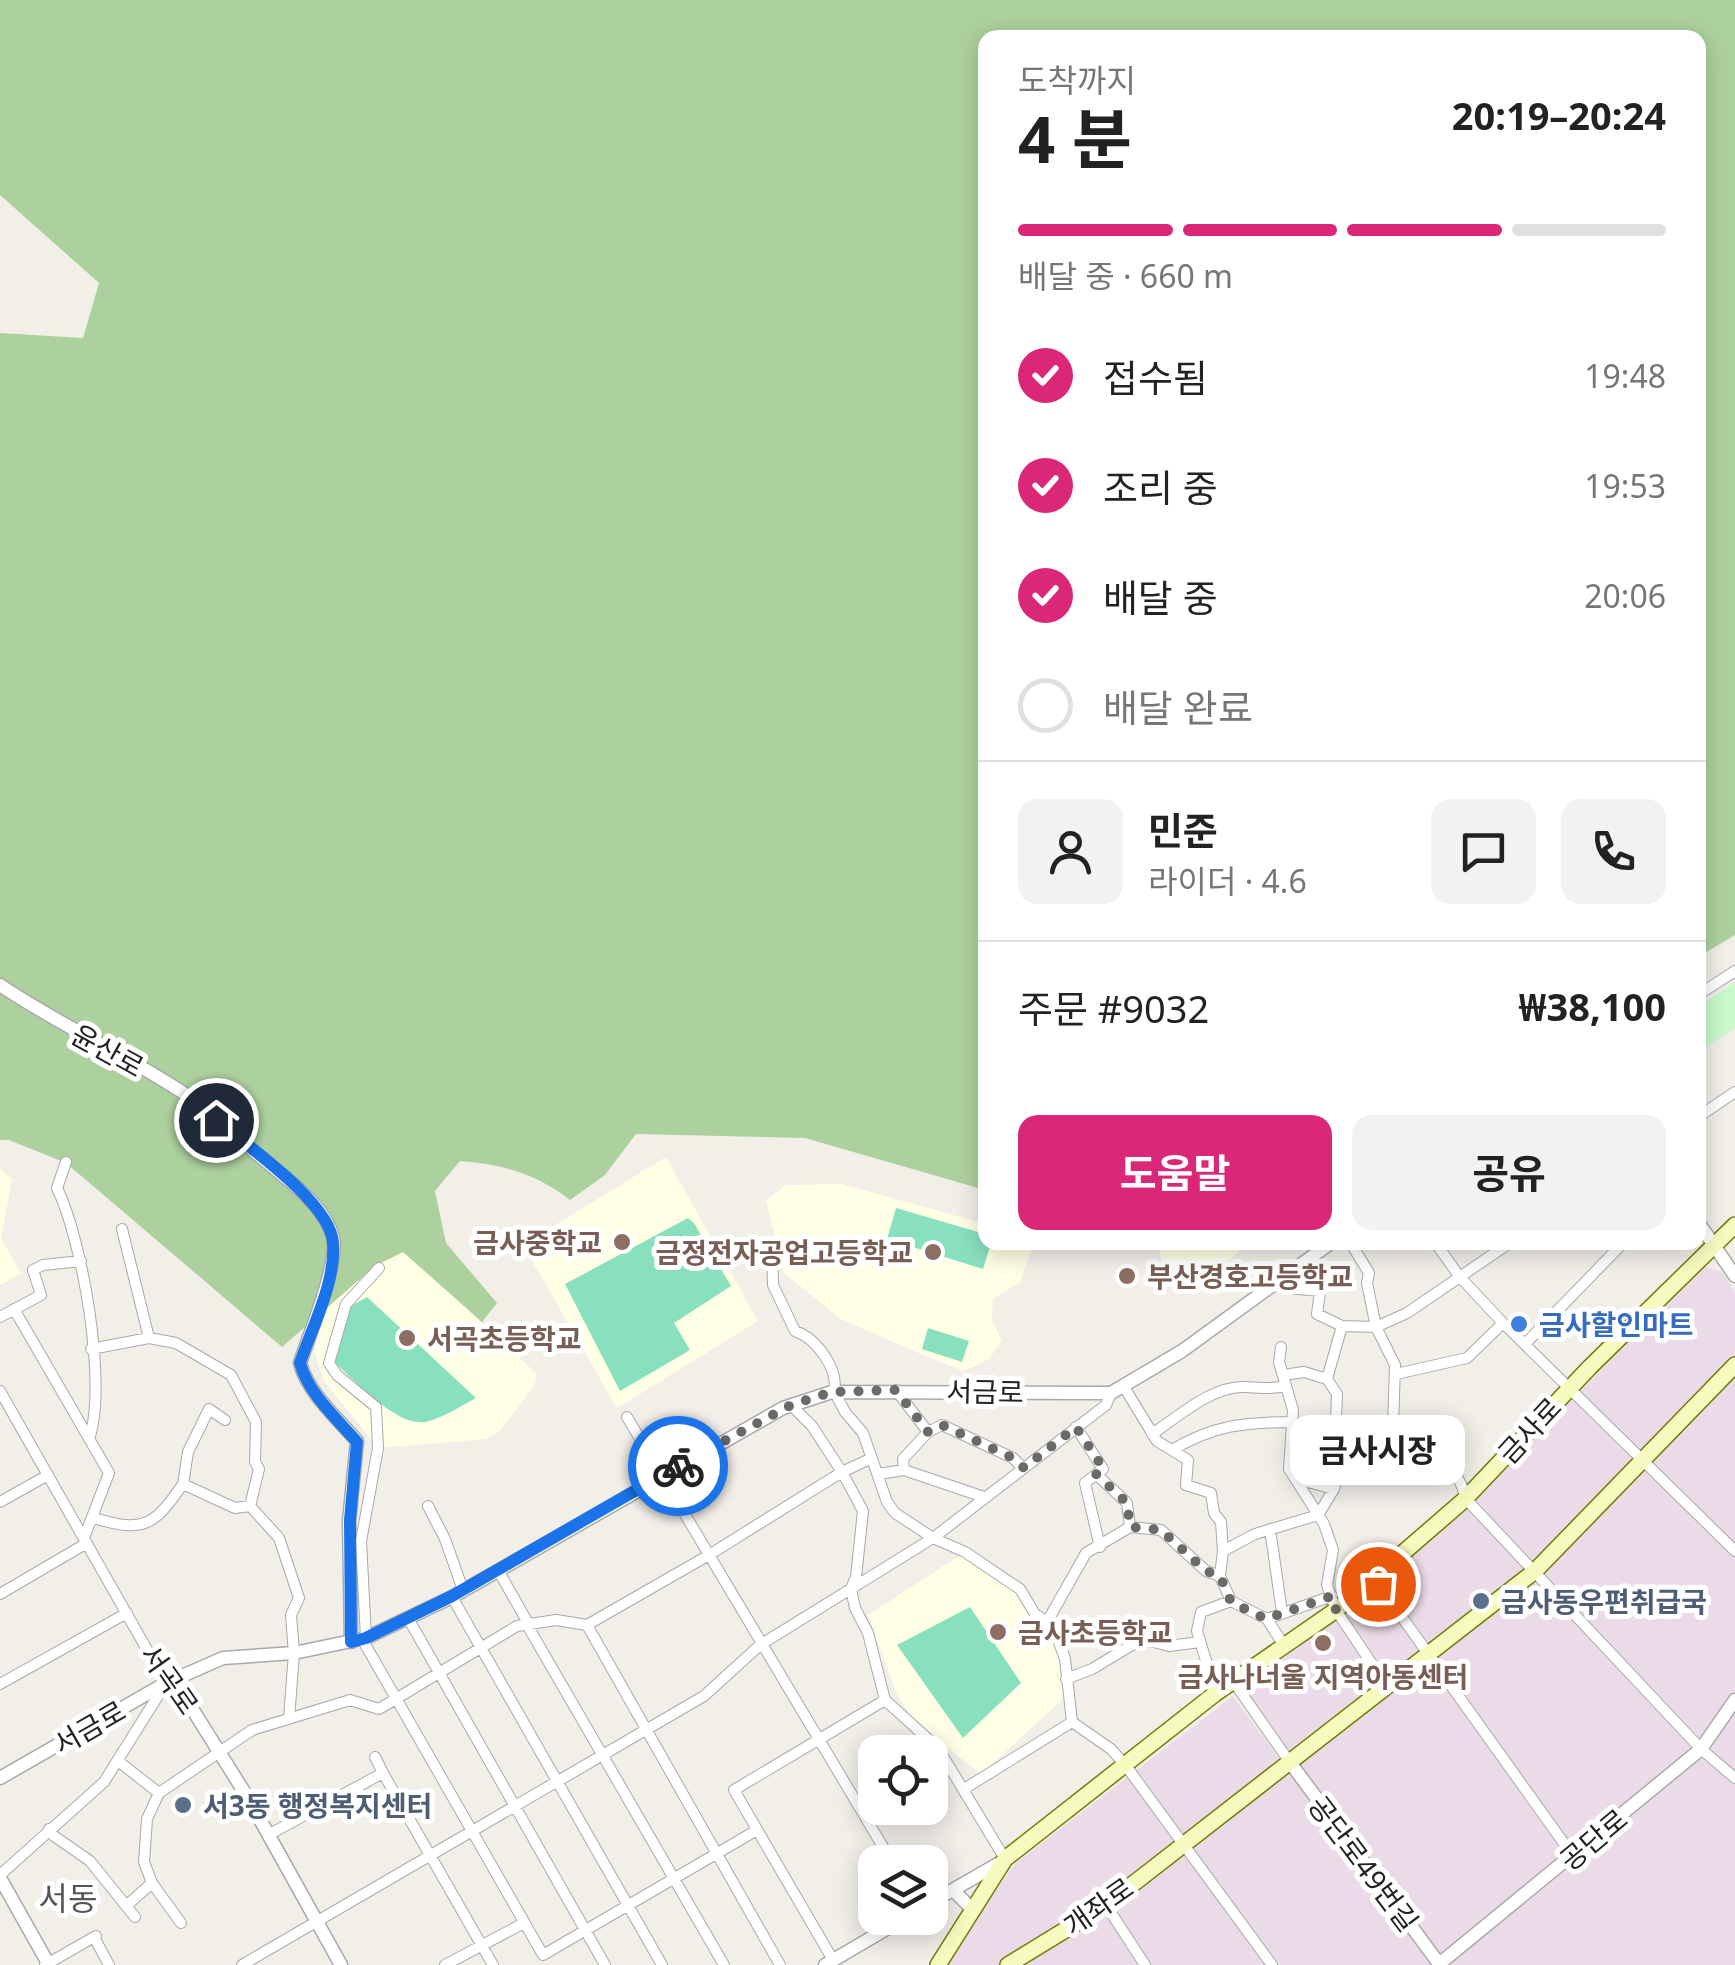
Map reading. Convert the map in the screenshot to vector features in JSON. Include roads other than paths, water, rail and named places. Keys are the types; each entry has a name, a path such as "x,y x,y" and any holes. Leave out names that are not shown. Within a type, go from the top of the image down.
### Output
{"main road":[{"name":"금사로","path":"938,1965 1005,1860 1216,1693 1374,1578 1465,1498 1571,1386 1735,1225"},
{"name":"개좌로","path":"1008,1965 1106,1905 1535,1571 1735,1364"}],"street":[{"path":"1706,990 1735,971"},
{"name":"윤산로","path":"0,985 45,1016 99,1042 188,1096 302,1192 326,1222 334,1240 329,1274 300,1363 302,1374 317,1396 357,1442 350,1520 360,1640"},
{"path":"1706,1111 1735,1092"},
{"path":"66,1162 57,1188 70,1214 81,1261 96,1406 89,1439"},
{"path":"122,1229 149,1338"},
{"path":"1706,1234 1735,1276"},
{"path":"772,1248 773,1285 794,1331 804,1334 829,1362 836,1384 834,1392 844,1412 863,1433 895,1512 1020,1589 1035,1614 1047,1622 1060,1640 1072,1722 1111,1749 1126,1766 1272,1965"},
{"path":"242,1965 704,1696 760,1645 932,1538 1106,1405 1118,1390 1182,1351 1321,1250"},
{"path":"1355,1250 1369,1273 1367,1283 1376,1328 1395,1365 1393,1427 1402,1451"},
{"path":"1441,1250 1502,1323 1571,1386 1735,1551"},
{"path":"1280,1280 1288,1288 1320,1291 1317,1314 1342,1326 1376,1328 1406,1314 1499,1250"},
{"path":"1524,1344 1616,1250"},
{"path":"0,1318 40,1295 34,1270 43,1265 81,1261"},
{"path":"379,1268 346,1304 328,1363 376,1407 378,1448 360,1541 360,1640 543,1955 757,1830"},
{"path":"0,1594 86,1541 109,1473 14,1309"},
{"path":"1396,1374 1467,1358 1502,1323"},
{"path":"1223,1550 1270,1529 1318,1515 1334,1489 1344,1447 1336,1420 1336,1394 1327,1379 1342,1326"},
{"path":"92,1349 149,1338 176,1344 231,1376 258,1431 255,1462 259,1469 250,1506"},
{"path":"1281,1347 1279,1362 1294,1422 1288,1448 1289,1468 1324,1524 1332,1550 1327,1585 1334,1604 1386,1685"},
{"path":"1152,1434 1208,1397 1244,1387 1258,1391 1294,1372 1327,1379"},
{"path":"896,1390 928,1432"},
{"path":"1118,1390 1156,1441 1188,1460 1186,1485 1211,1493 1214,1513 1221,1522 1220,1576 1231,1602 1266,1619 1283,1644"},
{"name":"서금로","path":"0,1778 166,1683 223,1658 294,1653 360,1640 408,1618 791,1405 834,1392 1118,1390"},
{"name":"서곡로","path":"0,1391 4,1408 48,1475 166,1683 186,1699 342,1965"},
{"path":"791,1405 812,1426 863,1511 856,1577 851,1588 854,1608 868,1633 885,1700 938,1748 1005,1860"},
{"path":"94,1518 124,1526 146,1525 164,1512 183,1484 188,1452 209,1410 225,1420"},
{"path":"626,1417 882,1845"},
{"path":"1172,1450 1202,1432 1246,1422 1294,1422"},
{"path":"904,1470 903,1459 928,1432 942,1425 1013,1458 1024,1468"},
{"path":"1076,1427 1100,1471 1127,1503 1130,1527"},
{"path":"1344,1447 1393,1427"},
{"path":"1344,1447 1388,1465 1402,1451"},
{"path":"1402,1451 1439,1459 1458,1479 1465,1498 1701,1749 1735,1778"},
{"path":"181,1923 152,1883 144,1862 147,1819 159,1792 218,1752 252,1730 350,1700 380,1708 527,1623 556,1620 587,1624 709,1555 842,1472 872,1458"},
{"path":"878,1474 904,1470 984,1498"},
{"path":"1100,1471 1085,1483 1100,1546"},
{"path":"0,1502 48,1475"},
{"path":"1298,1478 1334,1489"},
{"path":"183,1484 235,1508 250,1506"},
{"path":"250,1506 279,1538 299,1598 291,1615 294,1653 290,1719"},
{"path":"428,1506 445,1539 457,1594 481,1648 662,1965"},
{"path":"1047,1622 1086,1553 1130,1527 1161,1530 1206,1571 1220,1576"},
{"path":"1270,1529 1282,1612"},
{"path":"498,1570 724,1965"},
{"path":"1374,1578 1574,1856"},
{"path":"1216,1693 1197,1631 1201,1612 1231,1602"},
{"path":"1266,1619 1282,1612 1334,1604"},
{"path":"0,1684 127,1613"},
{"path":"408,1618 605,1965"},
{"path":"587,1624 780,1965"},
{"path":"1066,1679 1092,1669 1137,1642 1169,1646 1200,1642"},
{"path":"1233,1682 1289,1761"},
{"path":"109,1965 95,1936 48,1964 0,1876 104,1782 166,1683"},
{"path":"876,1935 829,1963 734,1790 885,1700"},
{"name":"공단로","path":"1439,1965 1701,1749 1735,1700"},
{"path":"964,1789 1072,1722"},
{"path":"375,1757 493,1965"},
{"path":"118,1761 159,1792"},
{"name":"공단로49번길","path":"1289,1761 1439,1965"},
{"path":"268,1835 383,1773"},
{"path":"49,1829 90,1861 135,1918"},
{"name":"금사로","path":"948,1892 1005,1860"},
{"path":"126,1906 152,1883"},
{"path":"952,1890 973,1910"},
{"path":"1106,1905 1145,1965"},
{"path":"445,1965 524,1923"}],"place":[{"name":"금사중학교","path":"622,1242"},
{"name":"금정전자공업고등학교","path":"933,1252"},
{"name":"부산경호고등학교","path":"1127,1276"},
{"name":"금사할인마트","path":"1519,1324"},
{"name":"서곡초등학교","path":"407,1338"},
{"name":"금사시장","path":"1378,1584"},
{"name":"금사동우편취급국","path":"1481,1601"},
{"name":"금사초등학교","path":"998,1632"},
{"name":"금사나너울 지역아동센터","path":"1323,1643"},
{"name":"서3동 행정복지센터","path":"183,1805"}],"district":[{"name":"서동","path":"68,1897"}]}
